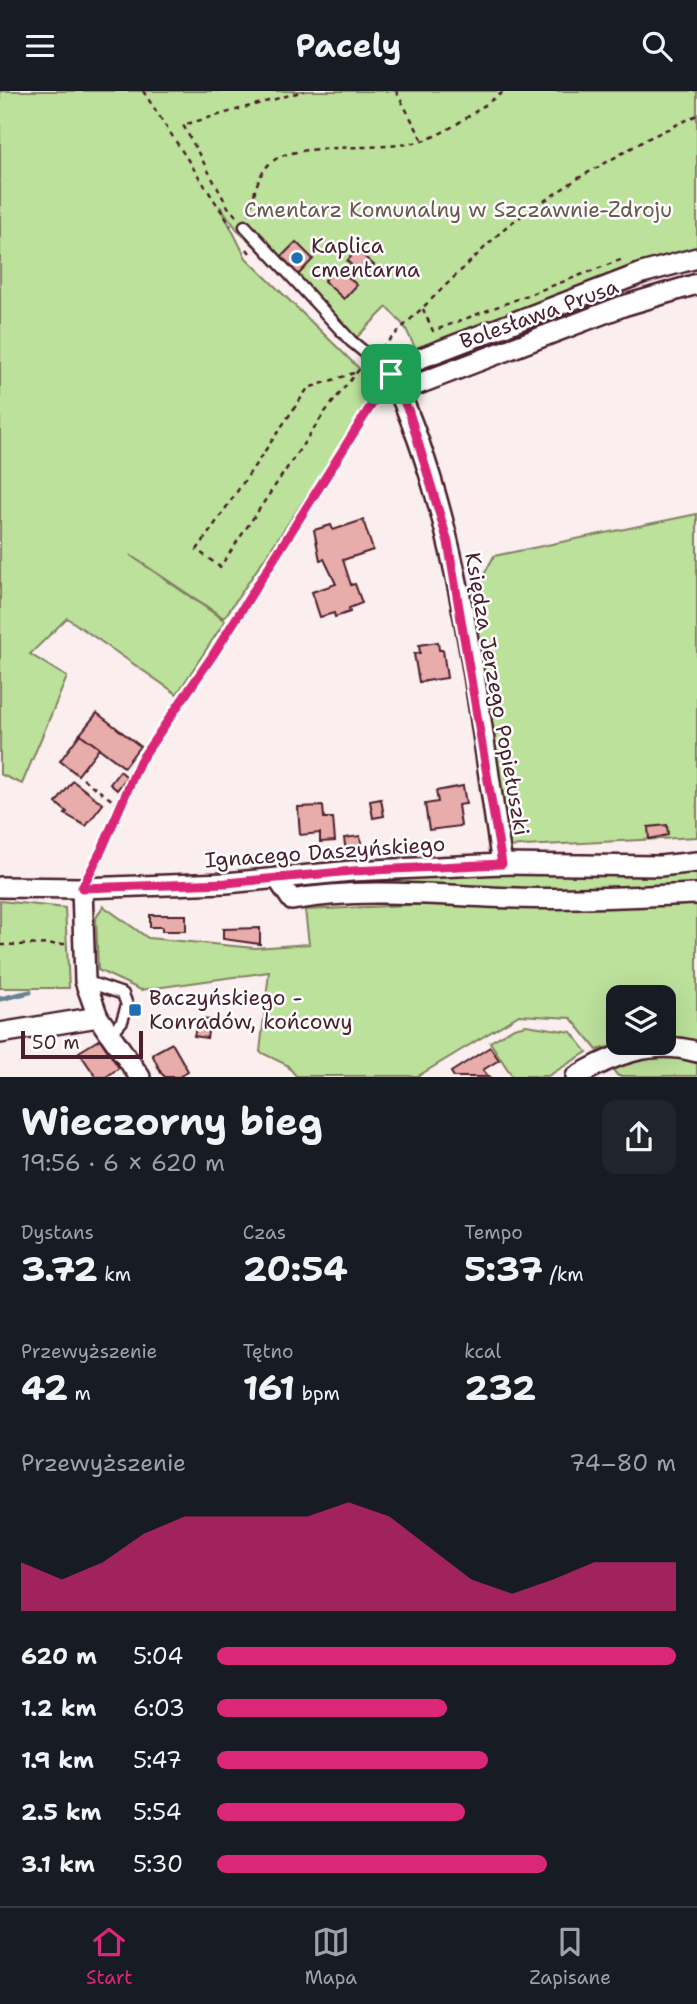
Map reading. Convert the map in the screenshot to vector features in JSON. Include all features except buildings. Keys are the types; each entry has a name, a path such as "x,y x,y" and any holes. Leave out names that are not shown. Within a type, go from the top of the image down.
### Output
{"street":[{"path":"396,383 416,360 642,273 697,258"},
{"name":"Bolesława Prusa","path":"396,383 623,306 697,284"},
{"name":"Księdza Jerzego Popiełuszki","path":"396,383 409,412 441,516 459,592 502,864"},
{"name":"Ignacego Daszyńskiego","path":"0,887 82,888 226,883 352,871 502,864 660,866 697,862"},
{"path":"277,878 292,900 316,896 383,895 539,899 697,894"},
{"path":"82,888 85,981 98,1017 140,1076"},
{"path":"0,1033 98,1017"},
{"path":"576,1076 605,1059 625,1052 666,1048 697,1052"}],"lane":[{"path":"245,226 351,341 372,357 396,383"},
{"path":"85,981 123,994 127,1005 122,1021 111,1034"}],"path":[{"path":"143,91 236,234"},
{"path":"245,226 228,207 183,125 304,91"},
{"path":"396,91 424,141"},
{"path":"245,226 261,175 273,160 318,150 424,141 448,129 505,91"},
{"path":"354,373 308,388 197,550 220,567 354,373 508,225 577,179 649,138 697,115"},
{"path":"244,245 252,256"},
{"path":"423,309 433,331 623,259"},
{"path":"82,888 140,761 396,383"},
{"path":"83,779 120,806"},
{"path":"0,945 75,944"}],"green space":[{"name":"Cmentarz Komunalny w Szczawnie-Zdroju","path":"0,91 697,91 697,249 417,352 405,327 387,307 356,338 239,232 220,206 246,258 376,385 349,434 224,618 130,555 225,621 177,694 67,618 30,654 67,677 22,784 0,774"},
{"path":"697,514 697,837 505,847 466,608 494,556"},
{"path":"566,872 697,873 697,889 341,891 310,887 399,878"},
{"path":"697,900 697,1044 676,1038 676,985 606,985 606,1048 597,1050 571,1018 519,1015 418,1076 296,1076 287,1065 260,1052 269,972 141,990 98,970 96,918 103,906 148,938 255,948 309,944 305,910 431,904"},
{"path":"0,901 65,908 69,988 0,988"},
{"path":"526,1025 571,1032 587,1052 548,1076 512,1076 490,1042 514,1028"},
{"path":"667,1055 697,1063 697,1076 618,1076 613,1070 633,1060"}],"waterway":[{"path":"0,999 30,992"}],"place":[{"name":"Kaplica cmentarna","path":"297,258"},
{"name":"Baczyńskiego - Konradów, końcowy","path":"135,1010"}],"route":[{"path":"391,374 409,412 448,542 459,592 502,864 352,871 226,883 82,888 140,761 213,655 391,374"}]}
